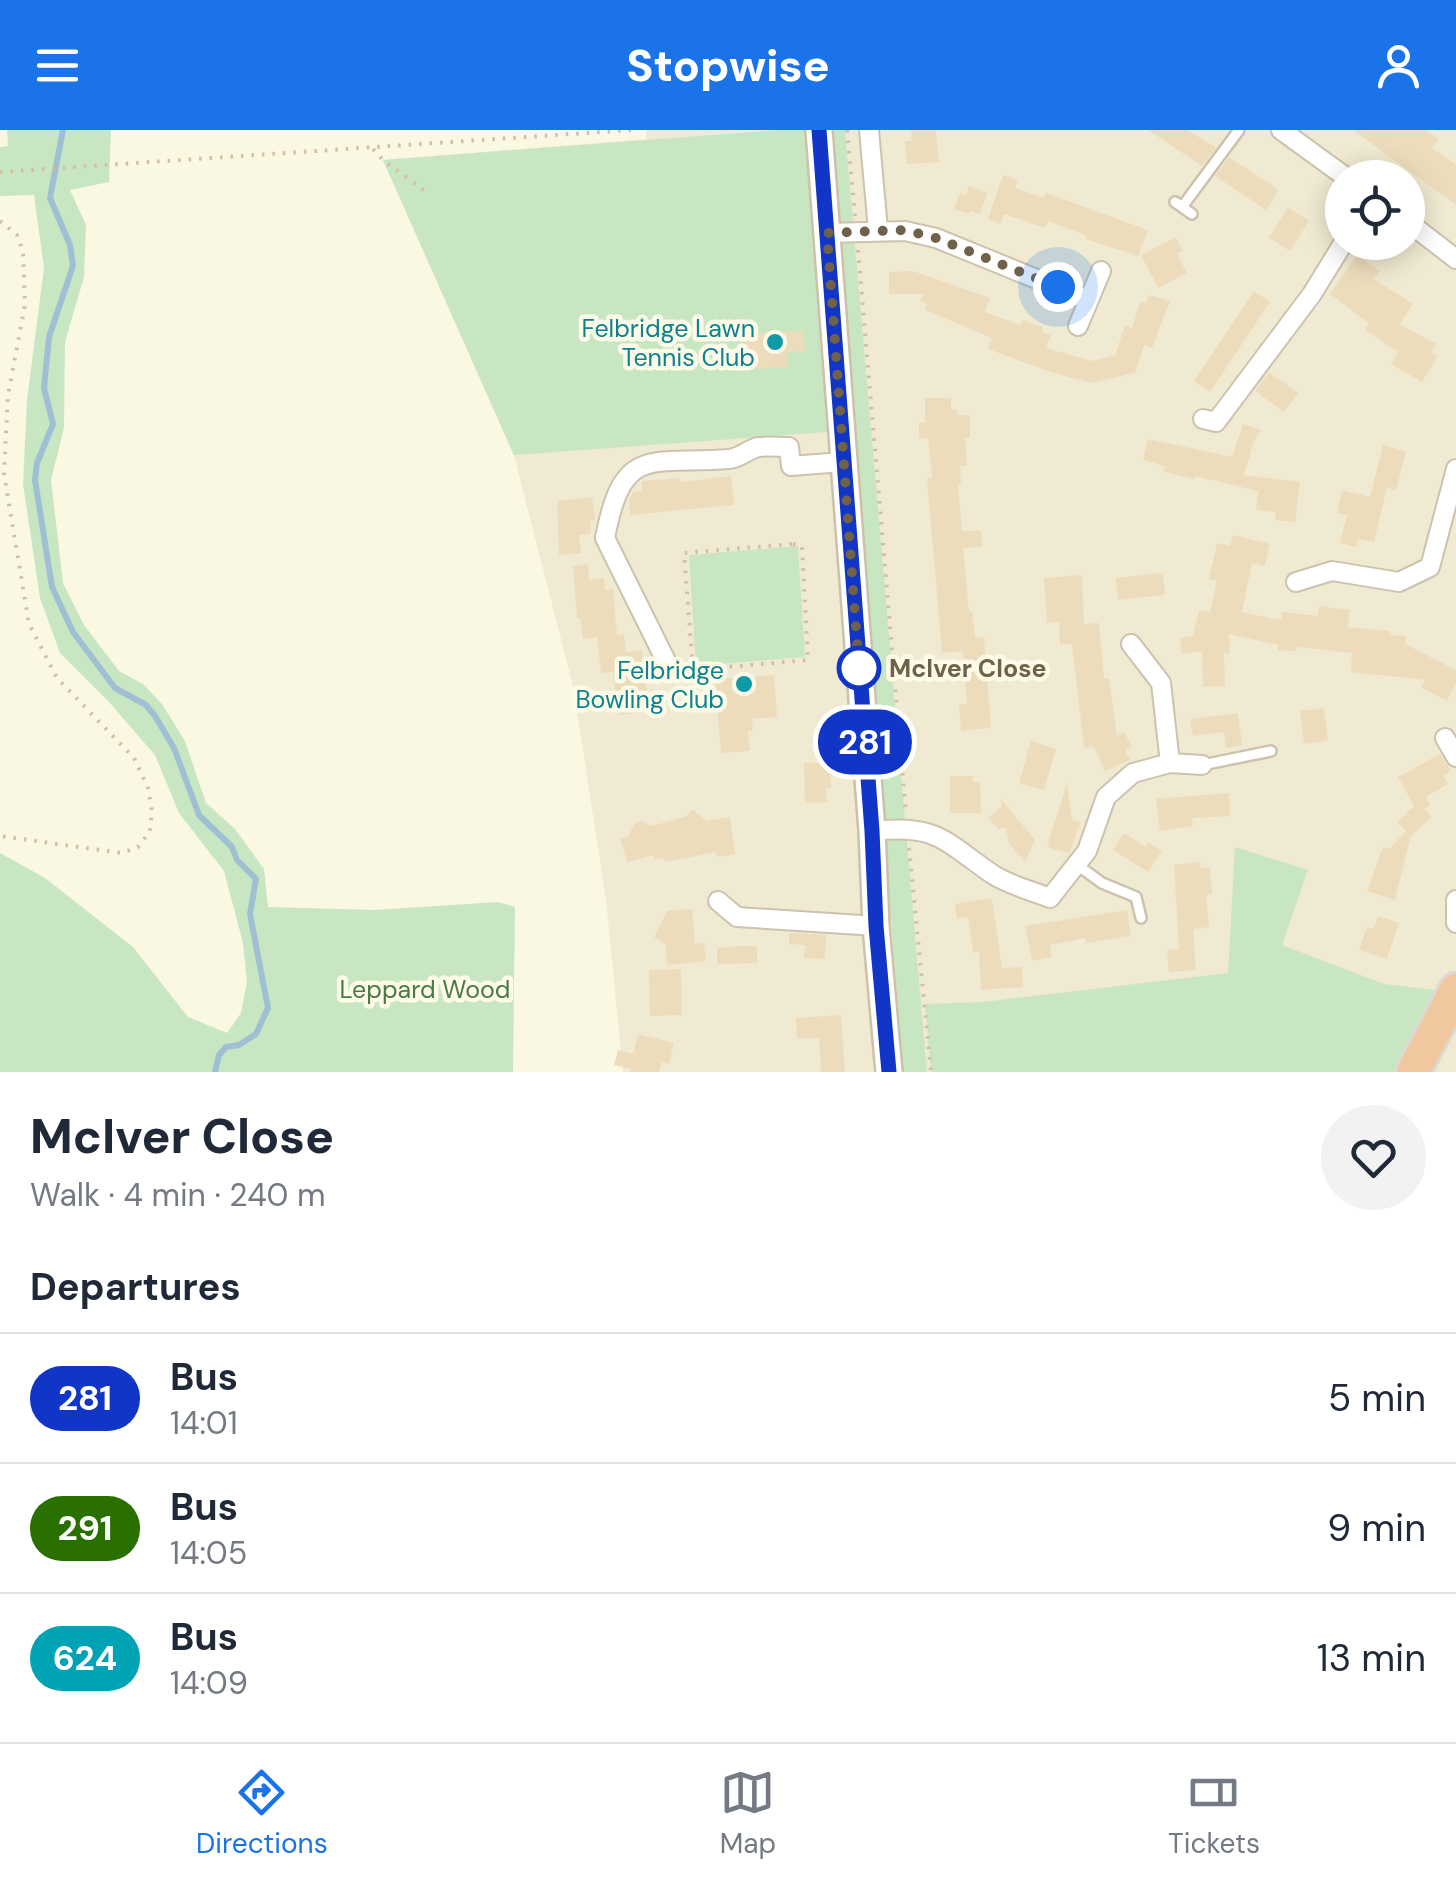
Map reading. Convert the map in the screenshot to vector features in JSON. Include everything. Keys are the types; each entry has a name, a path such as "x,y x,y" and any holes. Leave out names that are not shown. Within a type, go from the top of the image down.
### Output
{"highway":[{"path":"1413,1072 1456,990"}],"street":[{"path":"818,130 890,1072"},
{"path":"869,130 878,230"},
{"path":"1281,130 1325,162"},
{"path":"827,233 905,230 936,238 1088,300"},
{"path":"1425,235 1456,260"},
{"path":"1203,419 1216,422 1333,260"},
{"path":"1078,326 1101,271"},
{"path":"669,667 605,538 609,516 626,474 643,464 736,458 756,448 789,448 792,475 842,462"},
{"path":"1296,582 1332,571 1400,582 1430,567 1456,469"},
{"path":"1131,644 1160,683 1170,763"},
{"path":"1445,738 1456,757"},
{"path":"872,831 924,829 958,847 996,876 1050,898 1087,851 1106,797 1133,774 1170,763 1202,765"},
{"path":"1456,900 1456,923"},
{"path":"718,901 736,916 876,926"}],"lane":[{"path":"1183,207 1239,130"},
{"path":"1202,765 1270,751"},
{"path":"1076,864 1102,883 1136,897 1141,918"}],"path":[{"path":"0,172 630,130"},
{"path":"847,130 932,1072"},
{"path":"373,148 383,160 425,190"},
{"path":"0,222 17,236 23,251 25,305 8,395 4,474 30,624 57,678 134,758 148,788 152,811 150,831 138,847 122,853 0,836"},
{"path":"793,544 802,546 808,660 693,670 684,553 793,544"}],"shaded area":[{"path":"646,130 1456,130 1456,1072 623,1072 606,900 573,686 514,456 383,160 646,139"}],"green space":[{"name":"Leppard Wood","path":"7,130 111,130 109,182 70,190 86,225 84,277 65,342 64,428 51,480 63,583 84,625 119,671 143,684 162,704 185,741 206,803 235,829 264,869 268,907 375,910 498,902 515,907 513,1072 0,1072 0,853 45,878 133,947 188,1017 227,1033 241,1013 247,982 243,943 224,871 179,813 155,755 60,653 40,598 23,484 27,400 44,268 34,195 0,196 0,147 8,146"},
{"path":"807,130 827,432 514,455 383,160"},
{"path":"830,130 845,130 927,1072 903,1072"},
{"path":"798,546 805,657 696,666 689,555"},
{"path":"1235,847 1308,870 1282,945 1384,984 1454,992 1413,1072 931,1072 925,1004 983,1002 1228,973"}],"building":[{"path":"911,130 936,130 939,162 907,164 905,141 912,141"},
{"path":"1148,130 1188,130 1216,148 1202,166"},
{"path":"1353,130 1426,130 1439,139 1432,148 1456,165 1456,205 1425,182 1425,160 1394,160"},
{"path":"1229,157 1279,190 1266,210 1215,176"},
{"path":"1003,175 1018,180 1015,188 1044,198 1046,193 1148,230 1138,256 1086,239 1087,236 1048,221 1045,228 1004,214 1000,224 988,219"},
{"path":"969,186 988,193 980,214 954,209 960,193 966,195"},
{"path":"1288,207 1309,221 1290,251 1269,238"},
{"path":"1176,237 1183,251 1177,254 1187,273 1158,288 1141,255"},
{"path":"1354,260 1364,260 1380,271 1374,279 1413,304 1400,324 1436,344 1431,352 1438,356 1422,382 1391,364 1398,352 1365,330 1369,323 1330,294"},
{"path":"913,271 990,298 985,312 1020,325 1022,320 1043,327 1042,332 1051,335 1046,348 1092,361 1115,355 1125,325 1132,328 1140,302 1146,303 1149,295 1170,301 1152,348 1144,345 1135,373 1091,383 988,349 992,338 925,310 927,304 920,301 923,294 889,294 889,272"},
{"path":"1254,291 1270,302 1210,392 1194,381"},
{"name":"Felbridge Lawn Tennis Club","path":"803,331 805,351 787,352 788,367 747,369 745,334"},
{"path":"1269,372 1298,393 1284,412 1255,391"},
{"path":"925,398 951,398 951,410 957,410 957,415 970,415 970,438 965,438 967,466 960,466 958,484 962,531 981,531 982,547 963,548 975,638 984,637 991,728 961,731 959,704 967,704 963,651 942,653 927,478 932,477 928,438 919,439 919,423 925,423"},
{"path":"1243,424 1261,430 1244,475 1300,482 1295,522 1276,520 1275,512 1256,510 1258,491 1164,472 1165,466 1143,460 1148,439 1232,457"},
{"path":"1383,445 1406,451 1396,490 1387,488 1374,542 1358,539 1356,547 1340,543 1347,515 1337,513 1342,490 1370,497"},
{"path":"731,476 732,505 630,515 629,501 633,492 642,491 642,481 680,478 680,482"},
{"path":"592,497 595,520 590,521 591,534 579,535 581,553 559,555 557,501"},
{"path":"1233,535 1270,544 1265,566 1252,563 1242,612 1281,620 1282,612 1318,616 1319,606 1350,610 1348,627 1406,636 1405,644 1456,670 1456,683 1447,701 1421,687 1425,680 1351,672 1352,653 1297,647 1296,651 1278,650 1278,645 1229,634 1230,654 1224,652 1225,686 1203,687 1202,651 1182,654 1180,638 1193,636 1199,610 1210,612 1217,580 1209,579 1217,543 1230,546"},
{"path":"588,564 589,580 604,578 605,590 613,589 617,635 624,634 626,652 642,650 647,693 659,692 661,710 618,715 613,672 601,673 597,637 583,639 577,618 573,566"},
{"path":"1163,573 1165,595 1118,600 1116,578"},
{"path":"1082,575 1084,624 1099,623 1104,679 1109,678 1117,736 1124,732 1132,747 1125,750 1130,760 1105,771 1094,747 1084,748 1072,644 1060,645 1059,622 1047,623 1044,578"},
{"path":"774,675 777,717 752,719 753,731 748,731 750,751 721,753 715,679"},
{"path":"1324,708 1328,741 1304,744 1300,711"},
{"path":"1238,713 1242,745 1226,748 1224,732 1193,736 1190,719"},
{"path":"1031,741 1056,749 1044,790 1019,783"},
{"path":"1440,754 1451,771 1443,776 1448,784 1426,797 1430,806 1424,809 1432,817 1411,836 1395,900 1367,891 1383,847 1389,849 1406,831 1397,822 1414,806 1398,777"},
{"path":"830,762 827,802 805,803 804,763"},
{"path":"950,776 973,776 973,782 980,782 981,813 950,813"},
{"path":"1067,783 1072,820 1081,822 1069,853 1047,847"},
{"path":"1229,793 1230,816 1192,818 1193,826 1160,831 1156,799"},
{"path":"1001,799 1035,840 1025,862 1009,843 1006,828 998,829 988,818 1002,806"},
{"path":"692,809 707,821 730,817 735,854 717,857 716,852 664,862 663,857 654,860 653,855 627,862 620,838 628,836 635,823 641,821 652,826 687,816"},
{"path":"1124,833 1146,847 1148,842 1162,851 1148,872 1113,850"},
{"path":"1200,862 1201,868 1210,867 1212,895 1206,895 1209,927 1193,929 1196,970 1169,972 1167,950 1179,949 1174,865"},
{"path":"992,898 1002,968 1022,967 1023,987 981,990 979,952 973,953 968,917 957,919 955,904"},
{"path":"692,909 695,944 704,943 706,961 667,965 666,945 654,937 667,911"},
{"path":"1127,910 1131,936 1086,943 1085,938 1050,945 1052,957 1032,961 1025,926"},
{"path":"1378,916 1399,923 1387,959 1359,950 1367,927 1373,929"},
{"path":"789,933 826,935 825,959 804,958 805,945 789,944"},
{"path":"757,946 757,963 717,964 717,948"},
{"path":"681,969 682,1015 650,1016 649,970"},
{"path":"841,1015 845,1072 821,1072 819,1038 797,1039 796,1018"},
{"path":"638,1034 674,1043 669,1064 662,1062 659,1072 630,1072 631,1069 614,1065 618,1050 633,1054"}],"waterway":[{"path":"63,130 50,198 70,245 73,266 49,337 44,388 53,424 37,463 35,480 52,587 73,632 115,688 146,705 155,716 174,748 199,815 232,847 237,860 256,879 250,914 268,1008 256,1034 239,1045 226,1047 219,1055 215,1072"}],"bus line":[{"name":"281","path":"819,130 889,1072"}],"place":[{"name":"Felbridge Lawn Tennis Club","path":"775,342"},
{"name":"McIver Close","path":"859,668"},
{"name":"Felbridge Bowling Club","path":"744,684"}],"route":[{"path":"859,668 860,683 827,233 905,230 936,238 1058,287"}]}
